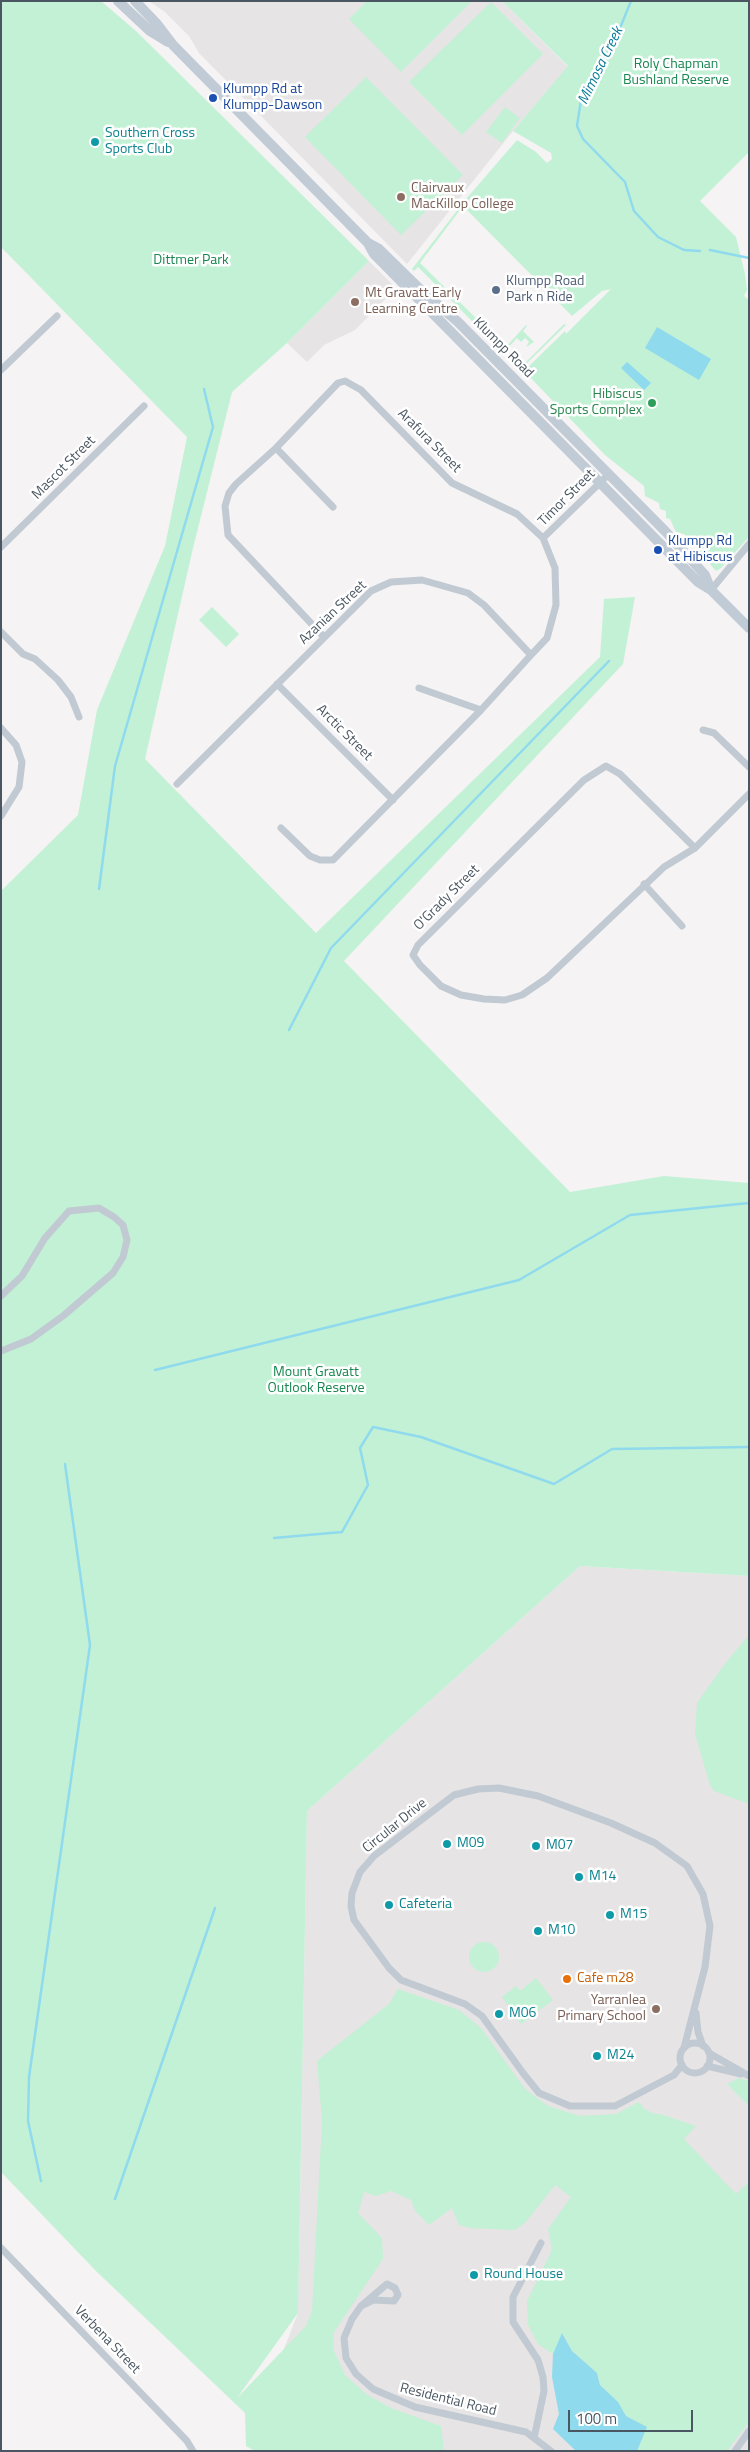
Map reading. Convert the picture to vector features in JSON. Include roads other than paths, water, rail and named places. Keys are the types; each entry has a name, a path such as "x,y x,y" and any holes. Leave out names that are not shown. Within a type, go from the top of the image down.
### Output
{"main road":[{"name":"Klumpp Road","path":"118,1 150,30 172,45"},
{"name":"Klumpp Road","path":"135,1 157,24 172,45 368,242 379,249 421,290 458,322 608,474 705,575 711,590"},
{"name":"Klumpp Road","path":"368,242 374,254 600,483 698,582 711,590 749,628"}],"street":[{"path":"1,370 57,316"},
{"name":"Arafura Street","path":"281,828 310,856 320,860 333,860 481,710 547,638 556,605 555,568 544,538 517,514 452,483 361,390 345,380 338,383 276,448 229,493 224,520 228,535 324,637"},
{"name":"Mascot Street","path":"1,547 144,406"},
{"path":"276,448 333,507"},
{"name":"Timor Street","path":"544,538 608,474"},
{"path":"711,590 749,544"},
{"name":"Azanian Street","path":"177,784 371,592 391,582 422,580 468,594 484,605 531,656"},
{"path":"1,632 23,654 35,659 58,680 71,697 79,717"},
{"name":"Arctic Street","path":"278,684 393,800"},
{"path":"419,688 481,710"},
{"path":"1,728 16,745 22,762 19,787 1,816"},
{"path":"703,730 714,733 749,767"},
{"name":"O'Grady Street","path":"695,848 620,774 606,766 584,780 418,945 413,955 420,965 441,986 461,995 505,1000 522,995 547,978 664,867 695,848 749,794"},
{"path":"644,884 682,926"},
{"path":"1,1296 22,1276 45,1238 69,1211 99,1208 114,1216 123,1225 127,1240 123,1257 113,1273 62,1316 31,1339 1,1351"},
{"name":"Circular Drive","path":"682,2066 674,2075 615,2106 570,2106 552,2100 540,2092 523,2073 482,2016 465,2004 401,1980 389,1968 354,1920 350,1906 352,1893 360,1872 374,1856 454,1796 478,1790 499,1788 521,1791 611,1823 655,1843 687,1866 703,1894 710,1926 705,1967 696,2008 684,2048"},
{"name":"Circular Drive","path":"696,2008 696,2022 703,2046"},
{"path":"709,2053 707,2066 703,2071 695,2073 688,2071 682,2066 680,2058 684,2048 695,2043 703,2046 709,2053 746,2076"},
{"path":"707,2066 746,2076"},
{"path":"534,2438 544,2391 543,2377 538,2360 513,2322 513,2296 541,2243"},
{"name":"Verbena Street","path":"1,2248 187,2441 193,2451"},
{"name":"Residential Road","path":"361,2306 373,2300 394,2301 398,2295 395,2288 387,2284 361,2306 352,2319 344,2338 346,2358 356,2374 373,2389 415,2407 526,2432 551,2451"},
{"path":"734,2451 749,2431"}],"water":[{"path":"657,327 711,359 699,380 645,348"},
{"path":"627,362 651,383 644,390 621,368"},
{"path":"562,2333 572,2351 597,2373 600,2385 618,2402 626,2416 647,2427 637,2451 576,2451 553,2429 559,2414 552,2377 553,2354"}],"waterway":[{"name":"Mimosa Creek","path":"631,1 618,33 581,100 577,126 583,139 625,182 634,211 658,237 684,250 700,251"},
{"name":"Mimosa Creek","path":"710,250 749,258"},
{"path":"99,889 115,766 213,427 204,389"},
{"path":"289,1030 331,948 609,661"},
{"path":"155,1370 519,1280 630,1215 749,1203"},
{"path":"274,1538 342,1532 368,1485 360,1448 373,1427 421,1437 554,1484 612,1449 749,1447"},
{"path":"41,2181 28,2121 29,2077 90,1645 65,1464"},
{"path":"115,2199 215,1908"}],"place":[{"name":"Klumpp Rd at Klumpp-Dawson","path":"213,98"},
{"name":"Southern Cross Sports Club","path":"95,142"},
{"name":"Clairvaux MacKillop College","path":"401,197"},
{"name":"Klumpp Road Park n Ride","path":"496,290"},
{"name":"Mt Gravatt Early Learning Centre","path":"355,302"},
{"name":"Hibiscus Sports Complex","path":"652,403"},
{"name":"Klumpp Rd at Hibiscus","path":"658,550"},
{"name":"M09","path":"447,1844"},
{"name":"M07","path":"536,1846"},
{"name":"M14","path":"579,1877"},
{"name":"Cafeteria","path":"389,1905"},
{"name":"M15","path":"610,1915"},
{"name":"M10","path":"538,1931"},
{"name":"Cafe m28","path":"567,1979"},
{"name":"Yarranlea Primary School","path":"656,2009"},
{"name":"M06","path":"499,2014"},
{"name":"M24","path":"597,2056"},
{"name":"Round House","path":"474,2275"}],"park label":[{"name":"Roly Chapman Bushland Reserve","path":"676,74"},
{"name":"Dittmer Park","path":"191,261"},
{"name":"Mount Gravatt Outlook Reserve","path":"316,1382"}]}
